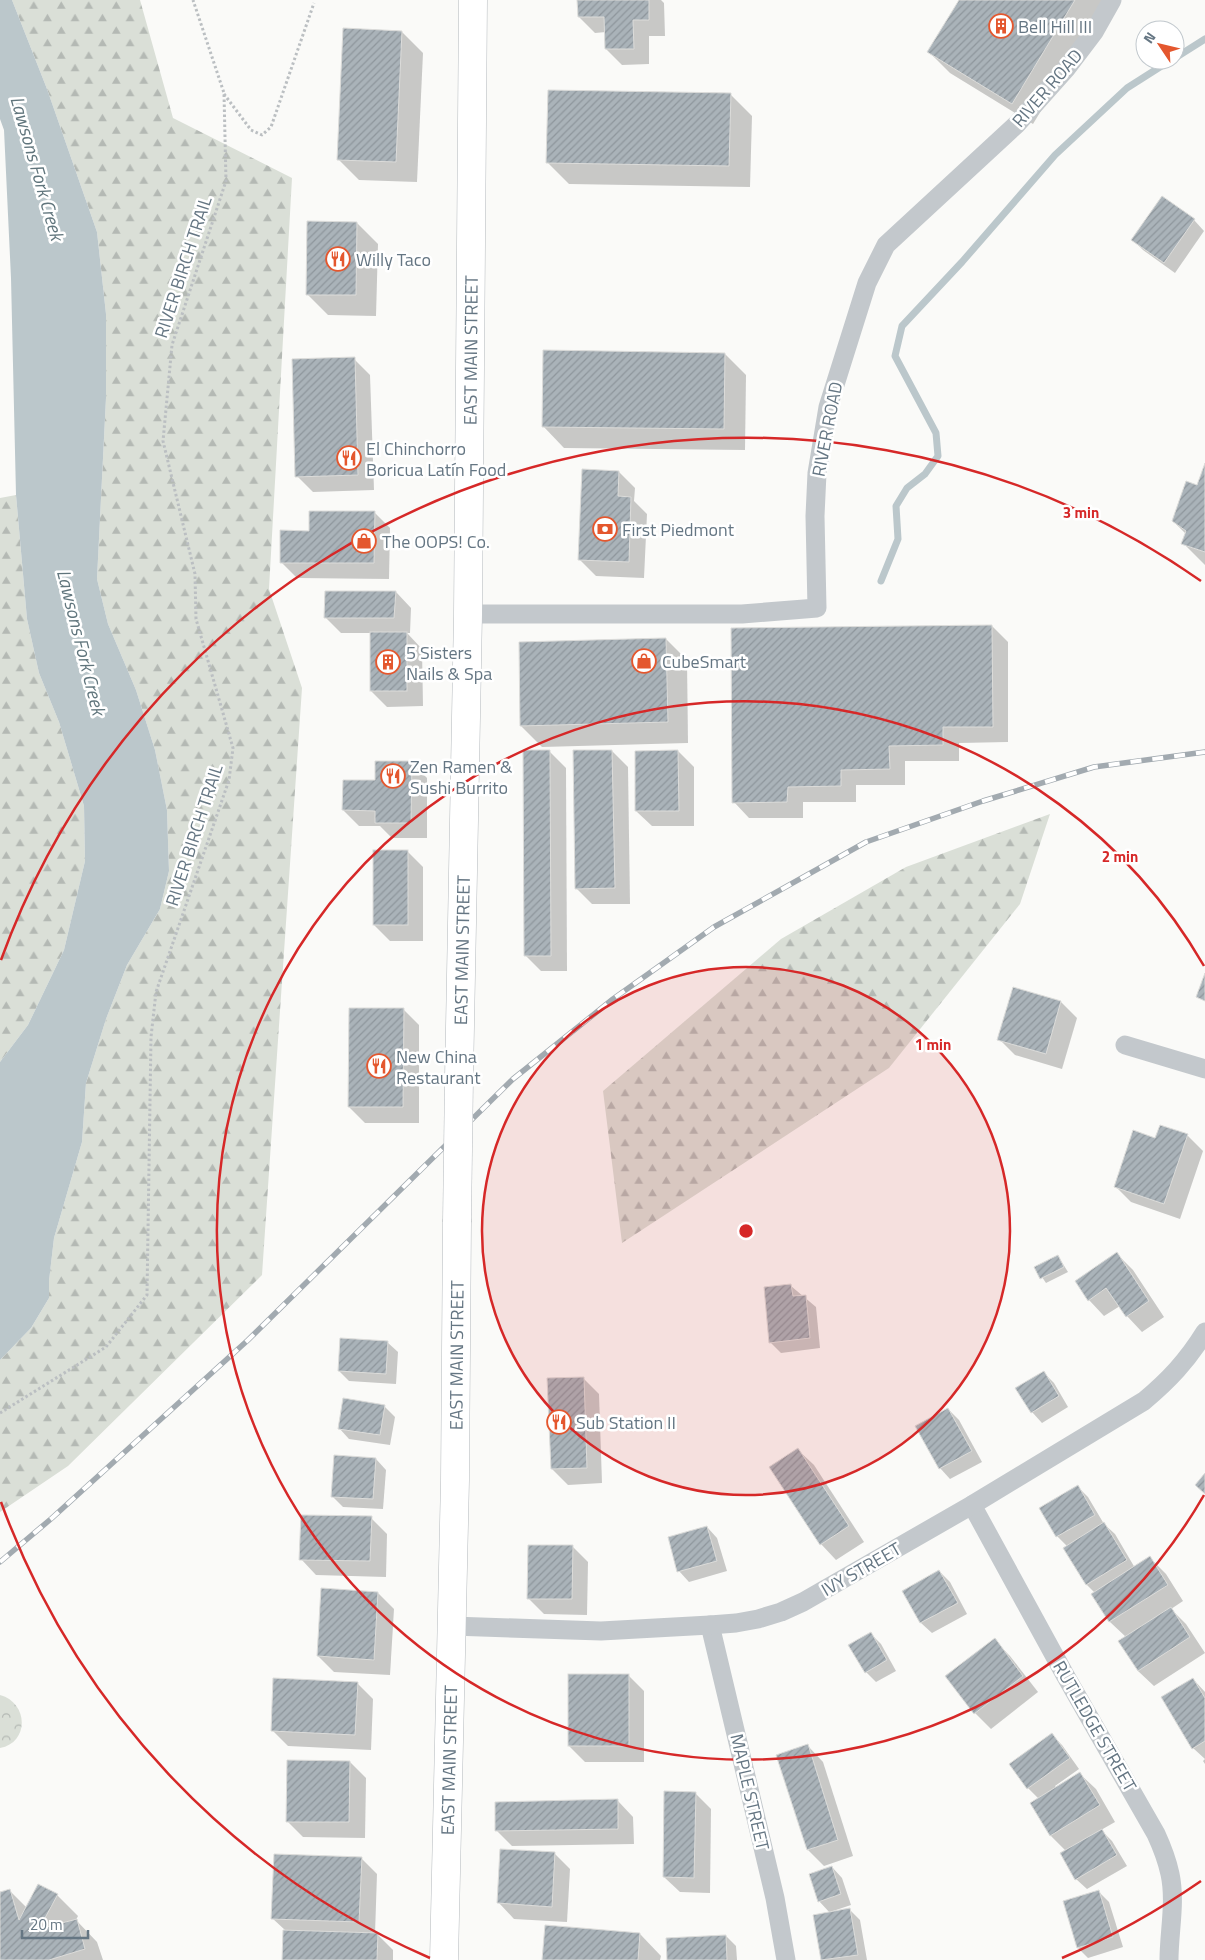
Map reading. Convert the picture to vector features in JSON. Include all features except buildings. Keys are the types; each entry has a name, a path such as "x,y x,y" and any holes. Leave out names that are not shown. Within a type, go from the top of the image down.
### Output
{"main road":[{"name":"EAST MAIN STREET","path":"444,1960 455,1480 456,1222 468,614 473,0"}],"street":[{"name":"RIVER ROAD","path":"468,614 742,614 817,608 815,516 817,473 828,407 867,283 886,245 1017,124 1066,69 1094,32 1112,0"},
{"path":"1125,1045 1205,1069"},
{"name":"IVY STREET","path":"452,1626 601,1631 736,1623 781,1612 803,1602 972,1505 1144,1401 1169,1380 1190,1356 1205,1332"},
{"name":"RUTLEDGE STREET","path":"972,1505 1065,1675 1156,1834 1166,1858 1172,1894 1169,1960"},
{"name":"MAPLE STREET","path":"710,1625 775,1898 786,1960"}],"path":[{"name":"RIVER BIRCH TRAIL","path":"0,1414 106,1347 147,1295 150,1037 156,992 229,780 234,748 196,619 195,574 163,441 172,345 226,181 224,93 194,0"},
{"path":"224,93 251,130 262,135 271,127 314,3"}],"green space":[{"path":"12,0 140,0 173,118 292,178 269,589 302,688 262,1275 68,1466 0,1512 0,1360 31,1328 49,1298 54,1238 82,1142 86,1083 106,1019 127,965 160,909 169,871 167,810 155,750 136,690 108,624 97,579 106,398 106,314 97,232 47,89"},
{"path":"16,495 27,619 39,673 59,722 84,806 85,861 64,950 28,1025 0,1062 0,498"},
{"path":"1050,814 1020,904 889,1068 622,1243 603,1091 781,939 906,867"},
{"path":"0,1695 10,1699 16,1706 22,1723 16,1739 10,1745 0,1748"}],"water":[{"name":"Lawsons Fork Creek","path":"0,0 12,0 47,89 97,232 106,314 106,398 97,579 108,624 136,690 155,750 167,810 169,871 160,909 127,965 106,1019 86,1083 82,1142 54,1238 49,1298 31,1328 0,1360 0,1062 28,1025 64,950 85,861 84,806 59,722 39,673 27,619 16,495 11,278 4,130 0,119"}],"waterway":[{"path":"1185,52 1205,39"},
{"path":"881,581 898,539 896,506 907,488 925,474 938,456 936,433 895,356 902,326 962,262 1055,155 1127,88 1155,70"}],"railway":[{"path":"0,1562 52,1518 248,1340 513,1079 613,999 714,927 866,842 983,801 1094,767 1205,752"}],"place":[{"name":"Bell Hill III","path":"1001,26"},
{"name":"Willy Taco","path":"338,259"},
{"name":"El Chinchorro Boricua Latín Food","path":"349,458"},
{"name":"First Piedmont","path":"605,529"},
{"name":"The OOPS! Co.","path":"364,541"},
{"name":"CubeSmart","path":"644,661"},
{"name":"5 Sisters Nails & Spa","path":"388,662"},
{"name":"Zen Ramen & Sushi Burrito","path":"393,776"},
{"name":"New China Restaurant","path":"379,1066"},
{"name":"Sub Station II","path":"559,1422"}]}
